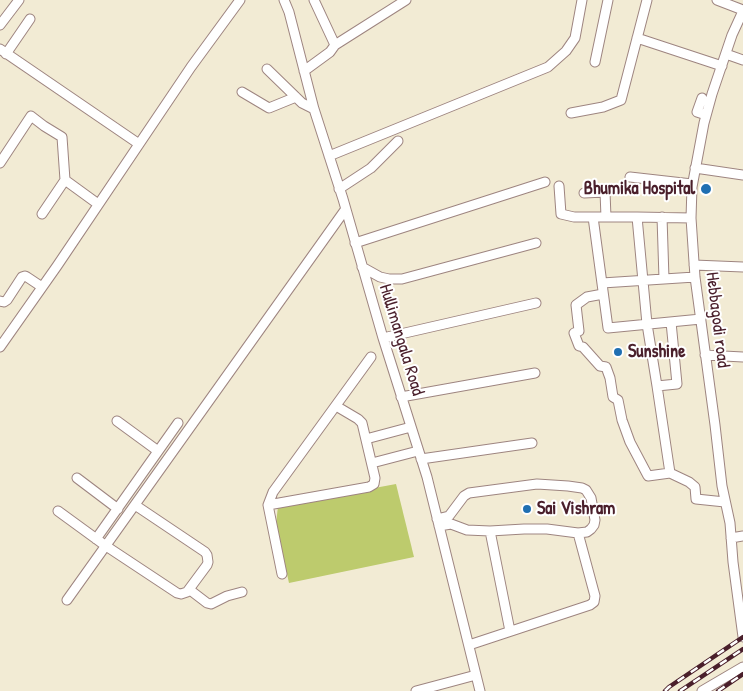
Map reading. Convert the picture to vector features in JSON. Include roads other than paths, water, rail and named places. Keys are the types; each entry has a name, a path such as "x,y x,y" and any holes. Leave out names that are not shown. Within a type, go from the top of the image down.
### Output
{"street":[{"path":"0,25 19,0"},
{"path":"0,347 3,335 42,287 191,67 240,0"},
{"name":"Hullimangala Road","path":"284,0 289,12 314,109 420,455 480,691"},
{"path":"314,0 335,45"},
{"path":"304,71 330,52 335,45 406,0"},
{"path":"329,156 548,67 566,51 575,38 582,0"},
{"path":"595,62 608,0"},
{"path":"571,113 603,107 621,100 647,0"},
{"path":"717,0 743,11"},
{"name":"Hebbagodi road","path":"743,11 726,54 706,115 692,184 691,218 695,277 722,486 740,587 743,637"},
{"path":"30,18 3,52 139,144"},
{"path":"637,38 722,66"},
{"path":"726,54 743,60"},
{"path":"267,69 302,103 314,109"},
{"path":"242,92 269,108 296,97"},
{"path":"702,98 697,112 706,115"},
{"path":"0,163 31,116 62,137 64,180 42,214"},
{"path":"340,189 371,168 398,141"},
{"path":"695,168 743,175"},
{"path":"630,177 692,184"},
{"path":"64,180 98,204"},
{"path":"355,243 545,182"},
{"path":"559,186 561,214 574,217 691,218"},
{"path":"584,193 605,192 606,217"},
{"path":"68,600 345,210"},
{"path":"593,217 608,328 701,319"},
{"path":"637,217 647,324 670,474"},
{"path":"662,217 664,279"},
{"path":"362,267 380,277 402,279 536,243"},
{"path":"694,265 743,267"},
{"path":"0,300 4,302 7,300 22,277 25,276 42,287"},
{"path":"602,283 695,277"},
{"path":"603,294 587,297 576,305 579,331 574,333 579,346 583,346 600,366 606,368 610,378 613,397 618,400 622,420 630,442 648,476 670,474 689,482 695,487 696,499 725,502"},
{"path":"383,338 536,303"},
{"path":"657,386 677,384 671,322"},
{"path":"705,355 743,357"},
{"path":"282,574 268,505 273,492 371,357"},
{"path":"402,397 535,373"},
{"path":"268,505 369,487 374,484 372,463 364,426 361,421 336,406"},
{"path":"117,421 158,451"},
{"path":"96,539 178,423"},
{"path":"366,440 411,427"},
{"path":"372,463 420,455 532,444"},
{"path":"77,478 118,509"},
{"path":"438,522 450,520 467,530 490,532 547,529 578,533 587,532 591,529 595,520 591,498 586,490 568,486 537,484 469,493 464,496 450,520"},
{"path":"58,512 177,593 184,594 190,590 207,565 208,558 205,552 135,505"},
{"path":"490,532 510,631"},
{"path":"469,645 590,605 594,602 596,596 578,533"},
{"path":"731,538 743,536"},
{"path":"190,590 211,604 227,596 242,592"},
{"path":"702,691 743,667"},
{"path":"416,691 476,676"}],"railway":[{"path":"665,691 743,637"},
{"path":"680,691 743,649"},
{"path":"718,691 743,674"}],"place":[{"name":"Bhumika Hospital","path":"706,189"},
{"name":"Sunshine","path":"618,352"},
{"name":"Sai Vishram","path":"527,509"}]}
